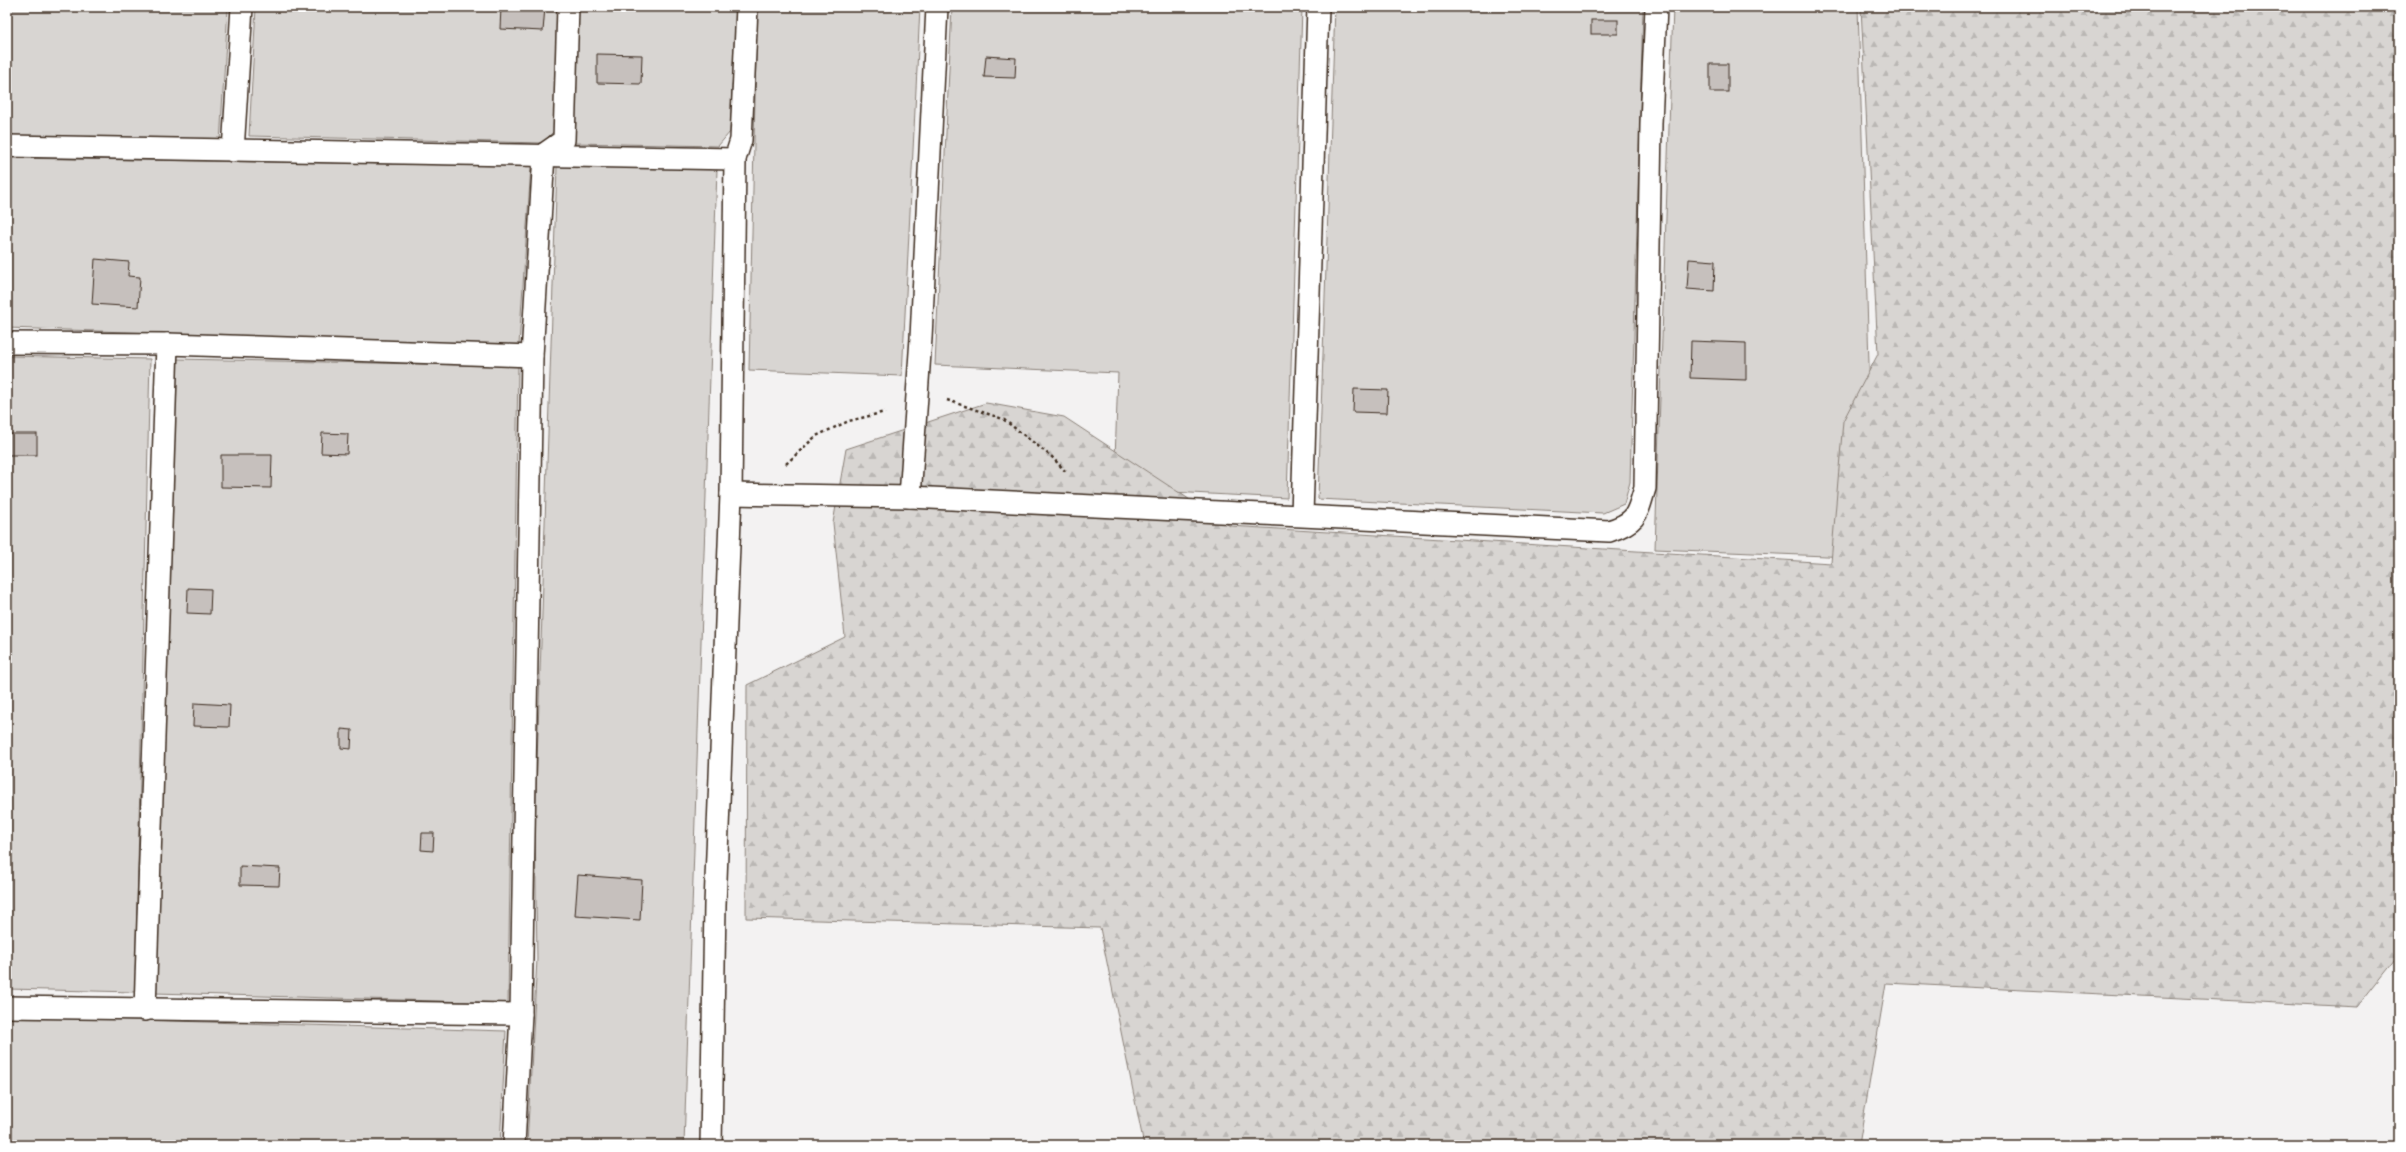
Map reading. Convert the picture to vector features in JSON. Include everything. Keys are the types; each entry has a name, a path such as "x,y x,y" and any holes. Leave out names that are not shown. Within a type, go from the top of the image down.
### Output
{"lane":[{"path":"233,151 242,7"},
{"path":"544,154 564,140 568,7"},
{"path":"711,1145 715,906 731,494 735,159 741,140 747,7"},
{"path":"910,497 921,338 937,7"},
{"path":"1302,515 1318,7"},
{"path":"731,494 910,497 1608,531 1629,524 1639,509 1645,488 1651,123 1656,7"},
{"path":"7,146 233,151 544,154 735,159"},
{"path":"514,1145 521,1014 532,356 544,154"},
{"path":"7,343 167,344 532,356"},
{"path":"145,1010 167,344"},
{"path":"7,1007 521,1014"}],"green space":[{"path":"7,7 228,7 220,143 7,137"},
{"path":"256,7 558,7 556,129 542,143 249,136"},
{"path":"577,7 736,7 730,132 718,146 574,143"},
{"path":"757,7 920,7 902,376 749,370"},
{"path":"952,7 1302,7 1287,498 1114,489 1118,373 935,365"},
{"path":"1335,7 1643,7 1630,482 1624,504 1603,513 1318,499"},
{"path":"1673,7 1858,7 1875,558 1655,549"},
{"path":"1861,7 2399,7 2399,954 2357,1007 1886,983 1859,1145 1144,1145 1100,928 746,918 747,685 845,637 833,523 846,449 986,403 1064,417 1230,526 1831,563 1843,421 1878,354"},
{"path":"7,158 531,166 519,345 7,328"},
{"path":"557,166 717,169 684,1145 527,1145 537,959 535,822"},
{"path":"7,356 150,359 135,992 7,989"},
{"path":"177,359 518,366 508,1003 155,993"},
{"path":"7,1016 506,1031 500,1145 7,1145"}],"building":[{"path":"501,7 545,7 543,31 500,29"},
{"path":"1591,20 1618,20 1618,34 1591,34"},
{"path":"597,54 642,55 641,84 597,83"},
{"path":"986,56 1016,58 1015,78 984,77"},
{"path":"1710,64 1728,64 1728,92 1710,92"},
{"path":"95,259 129,262 128,276 140,277 138,307 92,304"},
{"path":"1689,259 1715,261 1714,291 1687,289"},
{"path":"1691,341 1746,343 1746,380 1690,378"},
{"path":"1354,389 1388,390 1387,413 1353,412"},
{"path":"322,433 348,434 347,454 321,453"},
{"path":"7,434 37,434 37,455 7,455"},
{"path":"221,455 272,455 271,488 221,487"},
{"path":"188,588 211,589 210,614 187,613"},
{"path":"194,703 230,705 229,727 193,726"},
{"path":"341,729 352,730 351,749 341,748"},
{"path":"422,833 434,833 433,851 421,850"},
{"path":"240,866 280,868 279,886 240,885"},
{"path":"578,875 642,880 640,920 575,916"}]}
